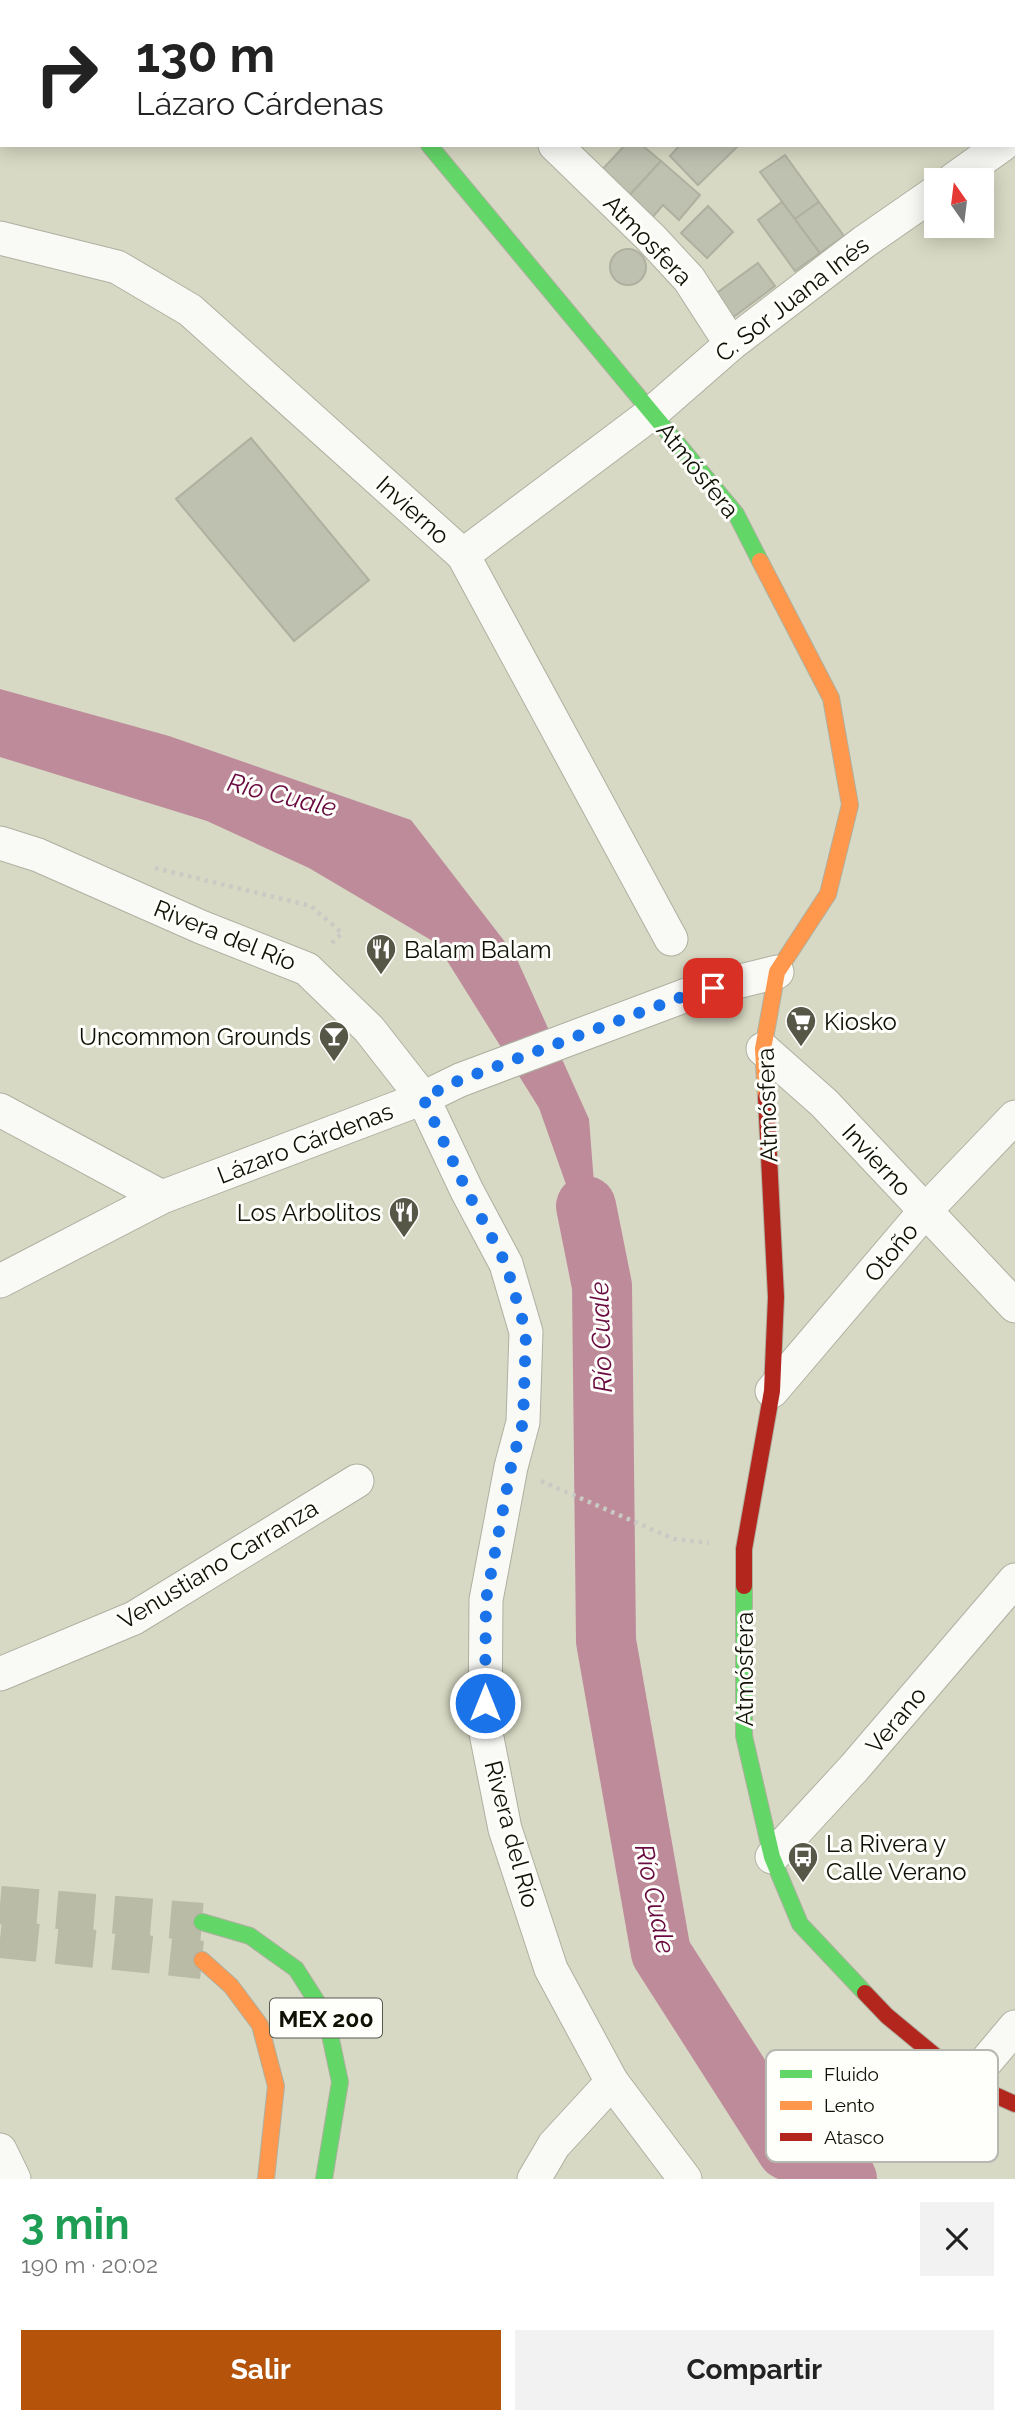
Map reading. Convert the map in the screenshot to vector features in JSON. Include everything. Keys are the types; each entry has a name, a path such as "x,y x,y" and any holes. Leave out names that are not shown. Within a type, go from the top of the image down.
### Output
{"street":[{"name":"Atmósfera","path":"431,147 736,514 831,698 850,805 828,894 777,972 763,1049 776,1297 772,1391 744,1549 744,1736 772,1857 800,1924 887,2016 928,2050"},
{"name":"Atmosfera","path":"557,147 652,238 689,279 731,344"},
{"path":"970,168 999,147"},
{"name":"C. Sor Juana Inés","path":"463,555 652,413 731,344 924,200"},
{"name":"Invierno","path":"0,238 117,267 190,310 463,555 671,939"},
{"name":"Rivera del Río","path":"0,843 38,855 201,927 307,969 369,1029 423,1098 467,1191 506,1264 526,1332 523,1422 511,1467 486,1600 485,1728 505,1829 551,1969 612,2082 685,2179"},
{"name":"Lázaro Cárdenas","path":"0,1281 162,1197 423,1098 460,1080 692,993 777,972"},
{"name":"Invierno","path":"763,1049 824,1103 1015,1306"},
{"path":"0,1110 162,1197"},
{"name":"Otoño","path":"772,1391 925,1211 1015,1117"},
{"name":"Venustiano Carranza","path":"0,1674 134,1618 357,1481"},
{"name":"Verano","path":"772,1857 855,1769 1015,1580"},
{"name":"MEX 200","path":"202,1922 250,1936 296,1969 326,2016 340,2082 324,2179"},
{"name":"MEX 200","path":"202,1960 231,1986 260,2025 276,2086 266,2179"},
{"path":"996,2050 1015,2027"},
{"path":"534,2179 554,2145 612,2082"},
{"name":"Atmósfera","path":"998,2096 1015,2104"},
{"path":"0,2150 14,2179"}],"path":[{"path":"150,866 311,906 342,933 307,969"},
{"path":"544,1483 674,1539"}],"water":[{"path":"0,689 169,736 411,820 515,955 589,1119 602,1286 539,1108 436,943 309,868 207,821 0,757"}],"building":[{"path":"623,147 644,147 661,161 627,198 600,172"},
{"path":"678,147 737,147 698,185 670,156"},
{"path":"785,155 819,202 795,219 760,172"},
{"path":"661,161 700,195 679,220 663,205 651,219 627,198"},
{"path":"782,202 820,253 795,271 758,220"},
{"path":"819,202 844,236 820,253 795,219"},
{"path":"708,206 733,232 707,258 681,233"},
{"path":"628,249 641,254 646,267 641,280 628,285 615,280 610,267 615,254"},
{"path":"758,263 775,286 732,318 714,295"},
{"path":"251,438 369,580 294,641 176,499"}],"waterway":[{"name":"Río Cuale","path":"586,1206 602,1286 606,1641 661,1953 766,2117"},
{"name":"Río Cuale","path":"812,2162 847,2179"}],"tunnel":[{"path":"0,1905 202,1922"},
{"path":"0,1939 202,1960"}],"traffic: fast":[{"path":"431,147 736,514 760,561"},
{"path":"744,1586 744,1736 772,1857 800,1924 865,1993"},
{"path":"202,1922 250,1936 296,1969 326,2016 340,2082 324,2179"}],"traffic: slow":[{"path":"760,561 831,698 850,805 828,894 777,972 763,1049 766,1097"},
{"path":"202,1960 231,1986 260,2025 276,2086 266,2179"}],"traffic: jam":[{"path":"744,1586 744,1549 772,1391 776,1297 766,1097"},
{"path":"865,1993 887,2016 928,2050"},
{"path":"998,2096 1015,2104"}],"place":[{"name":"Balam Balam","path":"381,976"},
{"name":"Kiosko","path":"801,1048"},
{"name":"Uncommon Grounds","path":"334,1063"},
{"name":"Los Arbolitos","path":"404,1239"},
{"name":"La Rivera y Calle Verano","path":"803,1884"}],"route":[{"path":"485,1703 486,1600 511,1467 523,1422 526,1332 506,1264 467,1191 423,1098 460,1080 692,993 713,988"}]}
